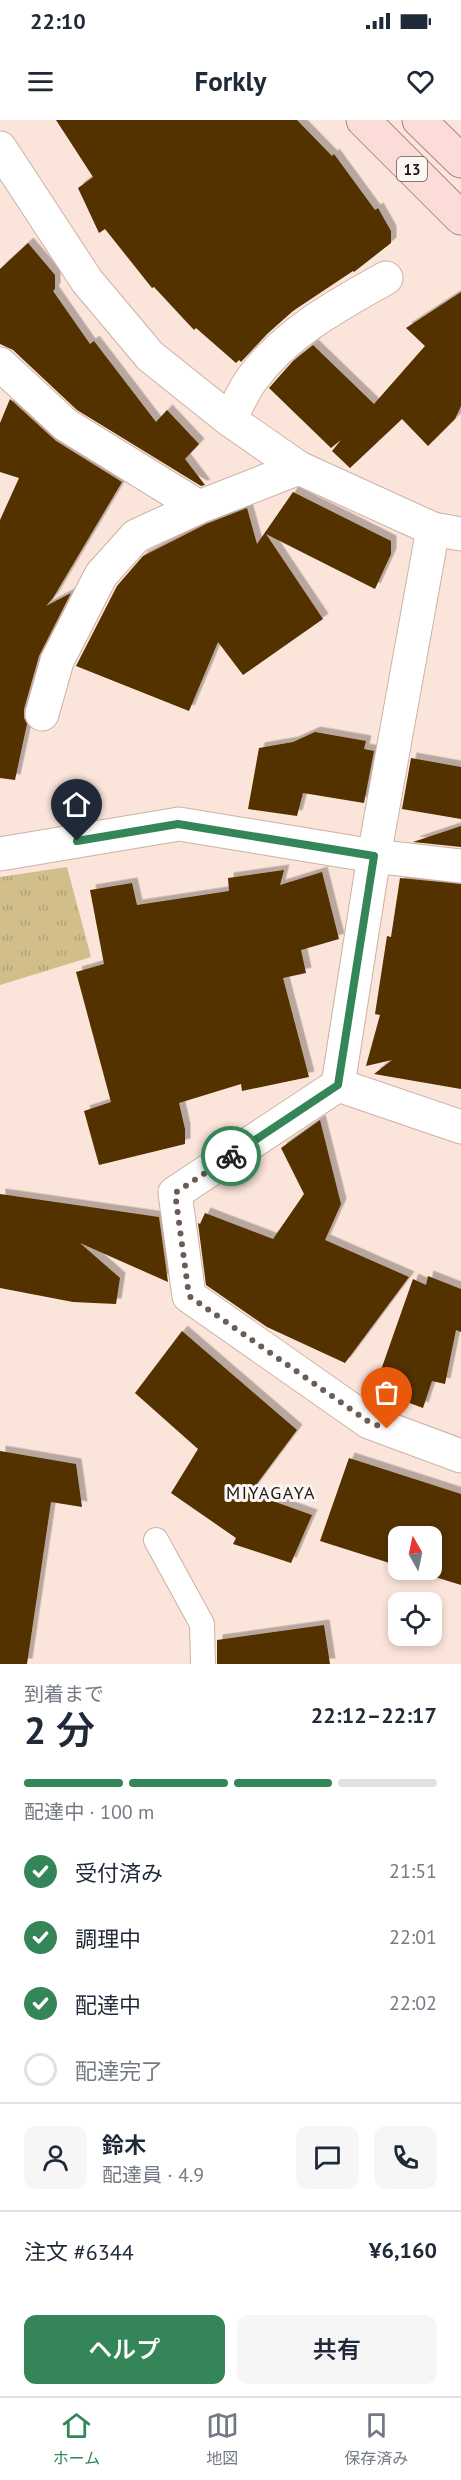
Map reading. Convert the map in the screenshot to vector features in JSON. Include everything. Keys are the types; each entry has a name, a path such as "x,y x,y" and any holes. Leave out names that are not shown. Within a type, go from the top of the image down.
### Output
{"main road":[{"name":"13","path":"363,120 461,218"},
{"name":"13","path":"419,120 461,161"}],"street":[{"path":"0,148 87,281 150,356 230,420 299,468 447,531 374,856 338,1085 175,1193 189,1296 369,1422 461,1456"},
{"path":"230,420 251,380 286,341 321,315 386,278"},
{"path":"0,364 66,425 199,507"},
{"path":"42,714 57,661 73,626 101,575 136,536 199,507 299,468"},
{"path":"0,854 35,837 178,824 374,856 461,866"},
{"path":"338,1085 461,1127"}],"lane":[{"path":"156,1540 202,1624 203,1664"}],"green space":[{"path":"67,867 91,957 0,985 0,877"}],"building":[{"path":"56,120 297,120 332,156 334,154 375,210 378,208 391,231 391,243 354,272 293,311 241,362 239,360 236,363 196,328 194,330 154,287 152,288 105,229 99,233 78,188 93,177"},
{"path":"28,243 55,275 53,291 90,344 94,341 156,422 167,410 199,444 185,459 205,485 201,486 77,410 13,350 0,344 0,269"},
{"path":"461,292 461,406 455,419 428,446 402,419 350,468 332,451 341,440 331,448 269,388 293,361 313,345 374,404 425,346 406,328"},
{"path":"10,399 56,441 122,482 46,606 71,593 39,656 24,709 27,724 15,780 0,778 0,520 19,478 0,472 0,423"},
{"path":"293,492 391,541 391,554 375,589 266,534 323,619 243,675 218,642 189,711 76,666 117,586 143,556 206,524 247,508 257,544"},
{"path":"315,732 366,741 364,749 374,751 364,803 303,793 297,816 248,809 259,748 293,742"},
{"path":"411,758 461,767 461,819 402,809"},
{"path":"461,826 461,847 413,842"},
{"path":"284,870 280,885 322,872 339,939 301,950 306,973 283,978 309,1077 242,1091 241,1084 179,1103 185,1129 185,1144 99,1165 84,1111 111,1102 76,972 104,964 90,890 132,883 137,905 229,891 228,878"},
{"path":"400,878 461,884 461,1089 374,1074 392,1060 366,1066 380,1015 375,1014 387,936 391,937"},
{"path":"320,1120 341,1204 325,1240 409,1277 345,1363 267,1327 206,1285 198,1223 200,1224 205,1213 273,1239 304,1194 281,1148"},
{"path":"0,1194 159,1217 168,1282 80,1243 120,1278 116,1304 73,1302 0,1288"},
{"path":"428,1276 461,1289 461,1332 456,1330 445,1384 432,1381 423,1408 388,1395 389,1392 375,1387 413,1279 426,1285"},
{"path":"182,1331 297,1430 250,1493 312,1515 291,1563 233,1544 236,1538 171,1493 198,1449 135,1393"},
{"path":"0,1451 76,1464 82,1507 51,1502 27,1664 0,1664"},
{"path":"349,1458 461,1494 461,1585 442,1579 442,1526 388,1526 388,1563 320,1541"},
{"path":"324,1625 330,1664 217,1664 217,1640"}],"way so far":[{"path":"231,1156 175,1193 189,1296 369,1422 387,1429"}],"district":[{"name":"MIYAGAYA","path":"271,1492"}],"route":[{"path":"77,841 178,824 374,856 338,1085 231,1156"}]}
